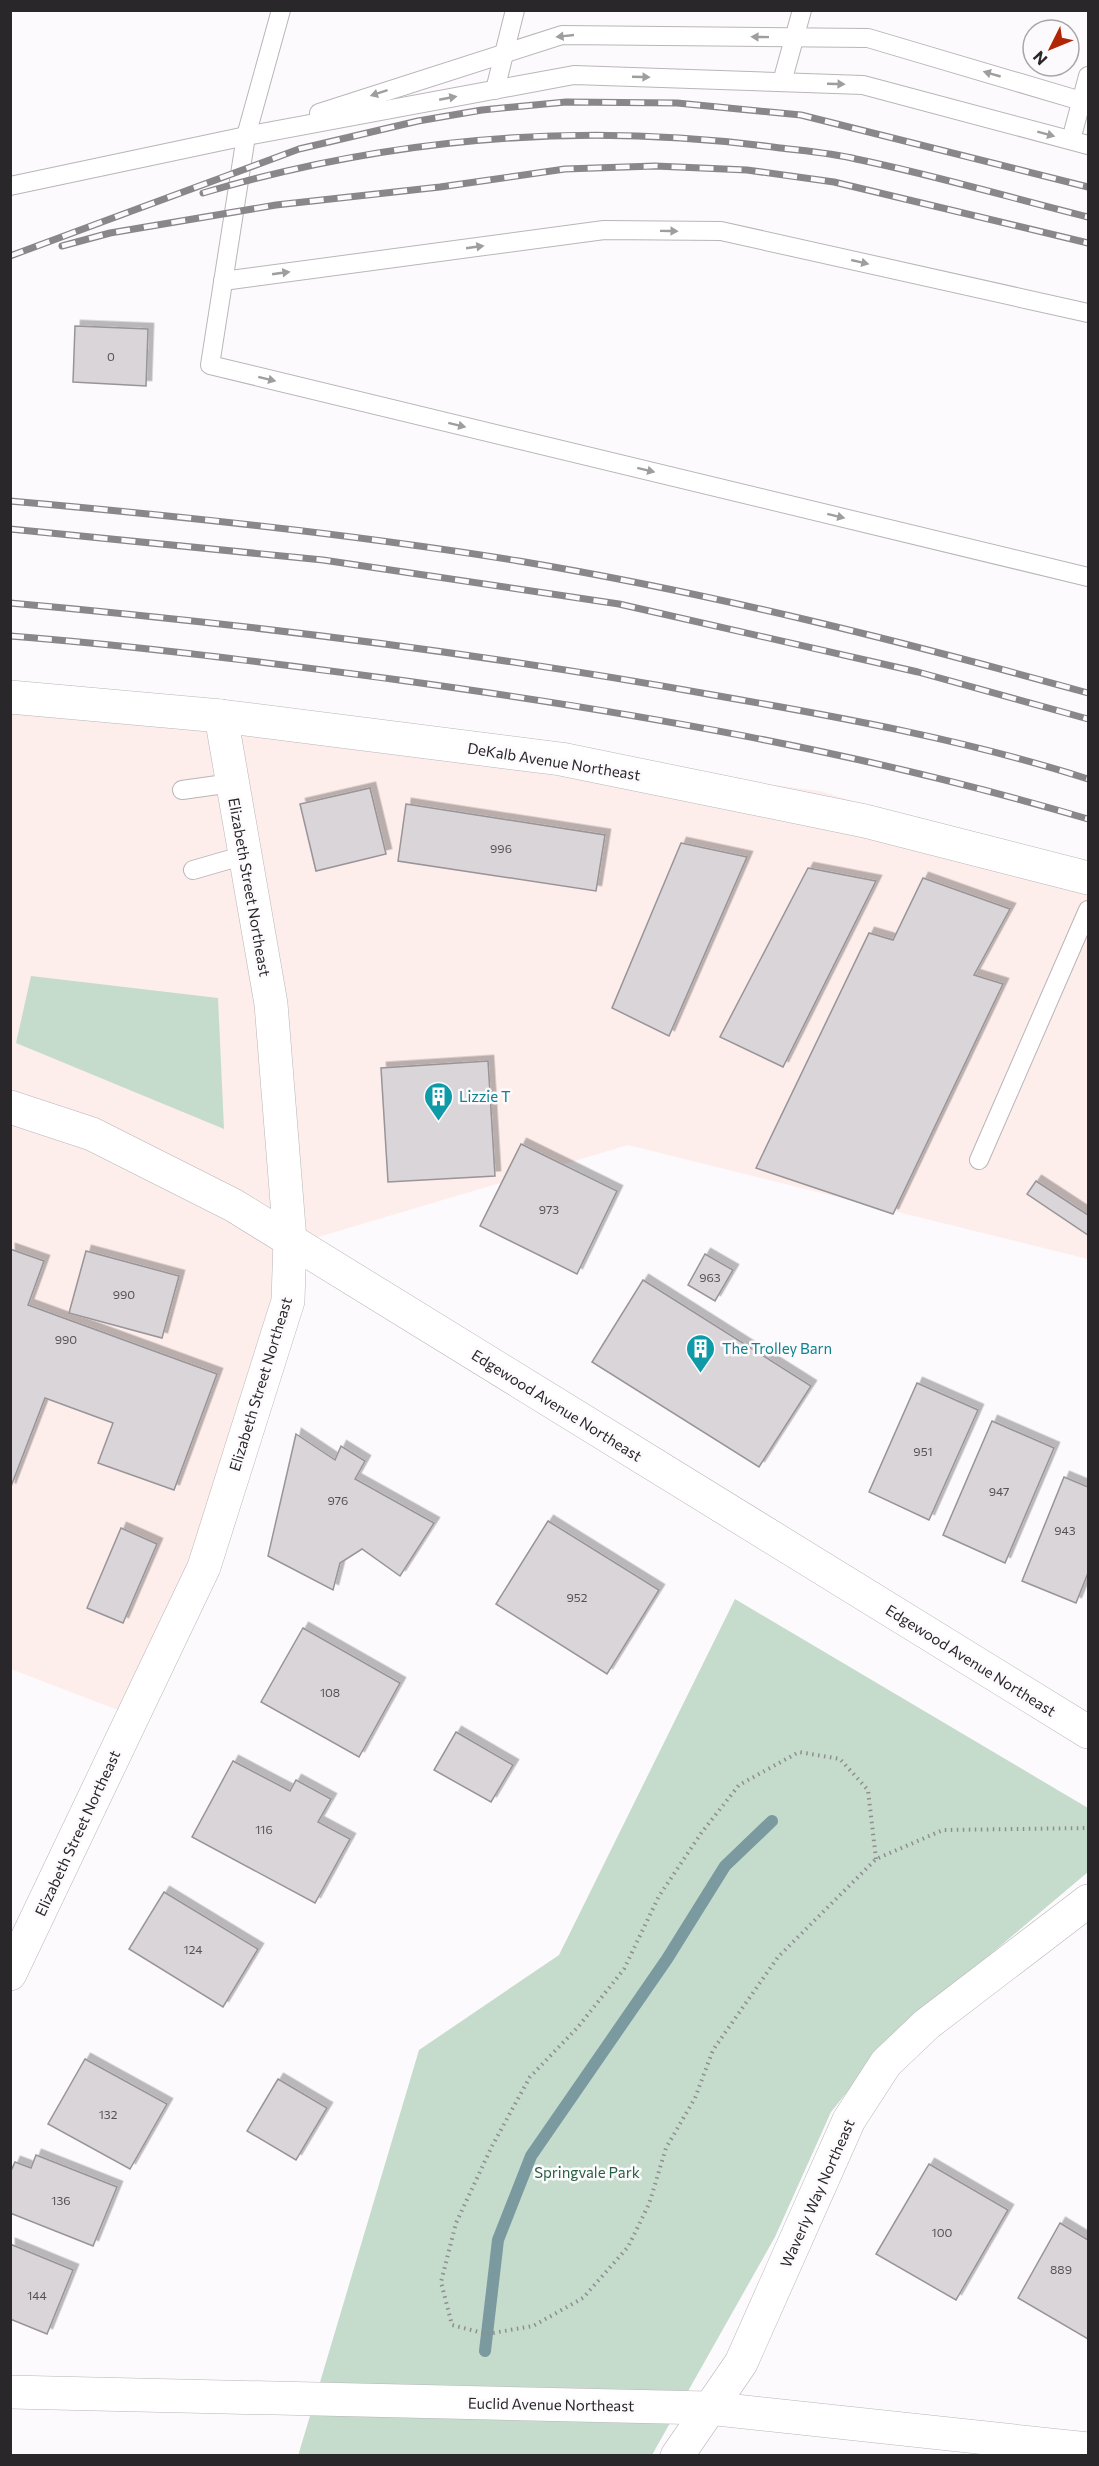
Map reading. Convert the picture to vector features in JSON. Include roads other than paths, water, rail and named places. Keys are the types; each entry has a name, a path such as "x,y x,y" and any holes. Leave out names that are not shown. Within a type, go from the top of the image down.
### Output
{"street":[{"name":"DeKalb Avenue Northeast","path":"10,697 221,716 595,765 866,821 1089,878"},
{"name":"Elizabeth Street Northeast","path":"10,1974 204,1567 288,1301 290,1240 271,1004 221,716"},
{"name":"Edgewood Avenue Northeast","path":"10,1107 92,1134 195,1184 290,1240 1089,1732"},
{"name":"Waverly Way Northeast","path":"677,2456 741,2363 849,2120 886,2063 927,2024 1089,1901"},
{"name":"Euclid Avenue Northeast","path":"10,2392 708,2408 1089,2449"}],"lane":[{"path":"280,10 246,136 210,365 1089,578"},
{"path":"495,90 515,10"},
{"path":"782,82 802,10"},
{"path":"246,136 562,35 868,38 1085,102"},
{"path":"10,186 246,136 574,75 863,85 1089,145"},
{"path":"1071,140 1085,102 1089,76"},
{"path":"223,281 604,230 721,231 1089,313"},
{"path":"182,790 232,783"},
{"path":"193,870 245,855"},
{"path":"979,1160 1089,910"}],"waterway":[{"path":"485,2351 498,2240 531,2156 667,1959 725,1866 772,1821"}],"railway":[{"path":"10,256 299,149 418,121 482,110 566,102 677,103 801,115 1088,187"},
{"path":"203,193 274,174 417,147 489,139 634,136 707,140 837,155 914,172 1088,217"},
{"path":"62,246 110,233 276,205 440,187 565,169 655,166 747,170 834,182 1088,243"},
{"path":"10,501 202,519 329,534 519,561 734,603 947,655 1088,693"},
{"path":"10,529 323,560 619,604 918,672 1088,719"},
{"path":"10,603 275,630 451,653 626,680 808,712 949,741 1088,779"},
{"path":"10,636 254,661 486,692 660,720 833,754 1003,795 1088,819"}],"place":[{"name":"Lizzie T","path":"438,1122"},
{"name":"The Trolley Barn","path":"701,1374"}],"park label":[{"name":"Springvale Park","path":"587,2172"}]}
